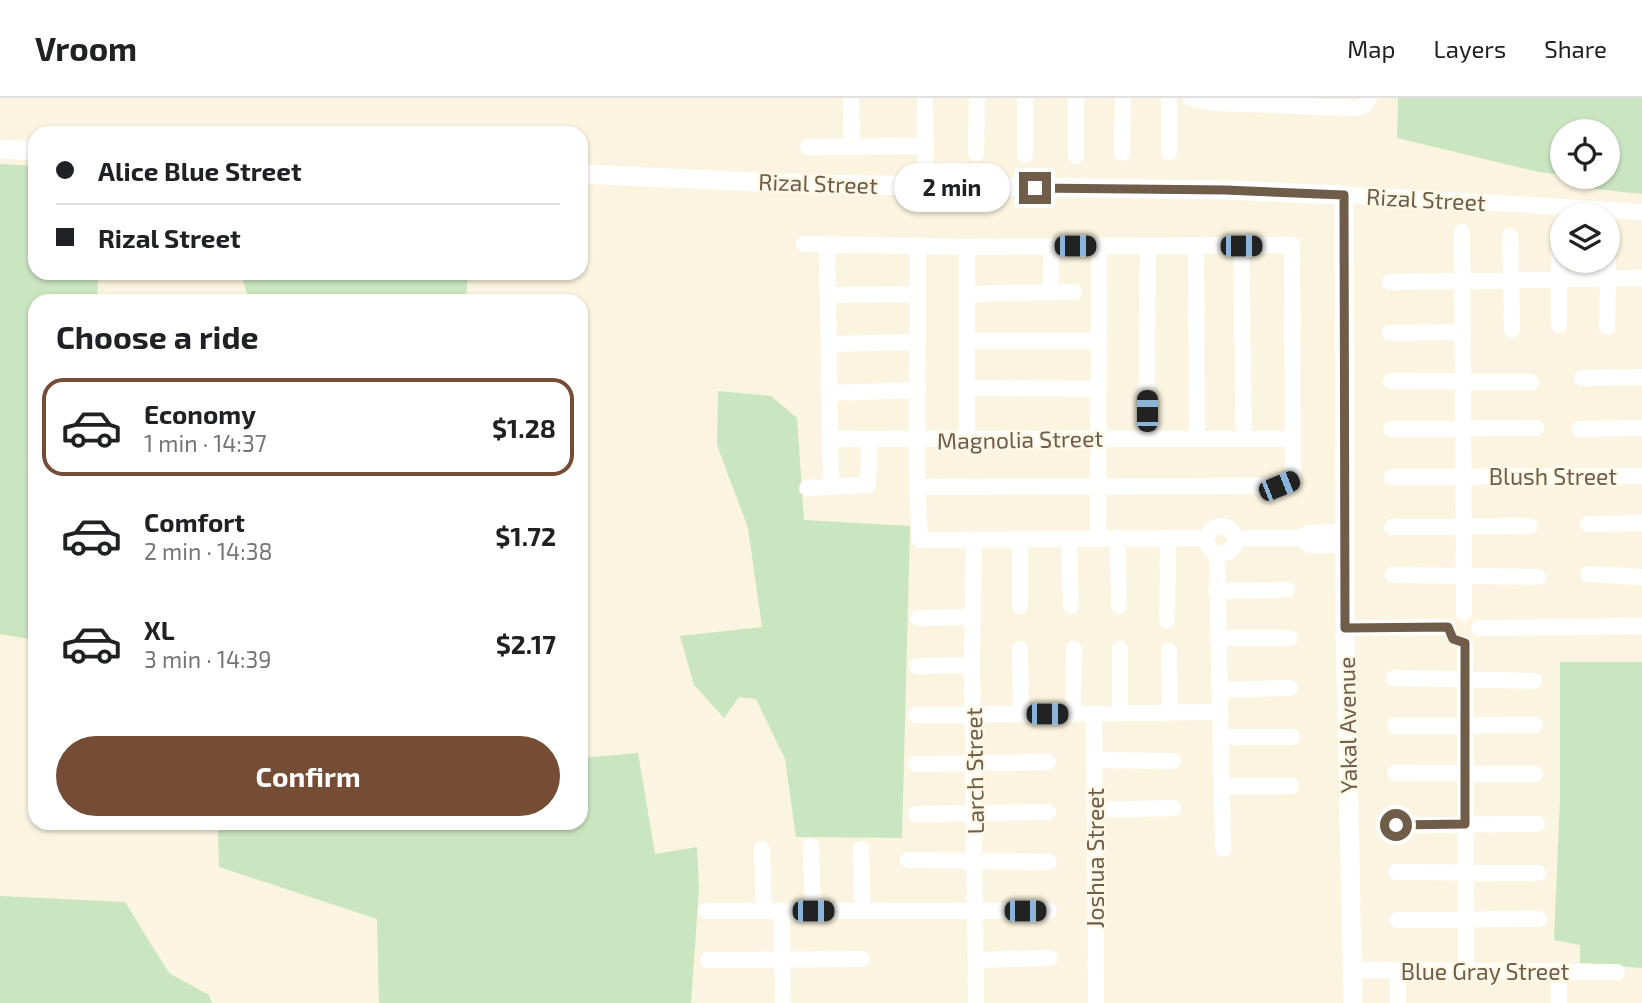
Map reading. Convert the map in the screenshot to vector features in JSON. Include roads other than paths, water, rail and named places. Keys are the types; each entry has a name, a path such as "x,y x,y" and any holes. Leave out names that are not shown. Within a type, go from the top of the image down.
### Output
{"street":[{"path":"851,98 852,146"},
{"path":"925,98 926,186"},
{"path":"976,153 977,98"},
{"path":"1025,98 1025,155"},
{"path":"1076,98 1076,156"},
{"path":"1122,153 1123,98"},
{"path":"1169,98 1169,152"},
{"path":"1191,98 1214,103 1317,102 1357,108 1367,101"},
{"path":"808,147 926,146"},
{"path":"0,149 28,151"},
{"name":"Rizal Street","path":"588,174 804,184 1225,190 1498,202 1642,212"},
{"name":"Yakal Avenue","path":"1344,195 1345,628 1353,1003"},
{"path":"1462,232 1464,613"},
{"path":"1510,236 1512,330"},
{"path":"804,244 967,247 1292,246 1293,481 1279,486 917,487"},
{"path":"827,245 831,486"},
{"path":"918,246 917,487 920,540 1206,538"},
{"path":"1050,292 1052,246"},
{"path":"1098,538 1099,246"},
{"path":"1146,438 1148,246"},
{"path":"1196,246 1197,438"},
{"path":"1241,246 1244,439"},
{"path":"967,247 967,440"},
{"path":"1620,272 1642,278"},
{"path":"1559,273 1559,325"},
{"path":"1390,282 1559,279 1588,273"},
{"path":"1607,273 1607,327"},
{"path":"967,294 1074,292"},
{"path":"828,295 918,294"},
{"path":"1390,333 1463,332"},
{"path":"967,341 1098,341"},
{"path":"829,344 918,342"},
{"path":"1582,378 1642,377"},
{"path":"1391,381 1531,382"},
{"path":"967,388 1098,389"},
{"path":"830,393 918,390"},
{"path":"1391,429 1536,428"},
{"path":"1580,429 1642,428"},
{"name":"Magnolia Street","path":"831,439 1293,439"},
{"path":"807,488 868,485 870,439"},
{"name":"Blush Street","path":"1392,477 1642,476"},
{"path":"1588,524 1642,523"},
{"path":"1221,525 1228,527 1236,538 1230,551 1217,554 1209,548 1206,538 1209,531 1221,525"},
{"path":"1392,527 1530,526"},
{"path":"1118,538 1119,606"},
{"path":"1167,620 1168,538"},
{"path":"1236,538 1299,538 1310,545 1345,538"},
{"name":"Larch Street","path":"974,539 972,665 976,1003"},
{"path":"1020,539 1020,607"},
{"path":"1069,539 1070,606"},
{"path":"1217,554 1223,849"},
{"path":"1393,575 1538,577"},
{"path":"1588,575 1642,577"},
{"path":"1216,591 1287,590"},
{"path":"1448,627 1455,616 1464,613 1474,617 1479,628"},
{"path":"918,618 972,617"},
{"path":"1479,628 1642,626"},
{"path":"1345,628 1448,627"},
{"path":"1448,627 1453,639 1465,643 1473,640 1479,628"},
{"path":"1217,638 1290,638"},
{"path":"1465,643 1466,971"},
{"path":"1020,649 1021,714"},
{"path":"1073,714 1074,649"},
{"path":"1120,649 1120,713"},
{"path":"1169,651 1170,713"},
{"path":"917,666 972,665"},
{"path":"1394,678 1534,681"},
{"path":"1219,690 1290,688"},
{"path":"916,715 1220,712"},
{"name":"Joshua Street","path":"1094,714 1096,1003"},
{"path":"1395,726 1535,725"},
{"path":"1220,737 1292,737"},
{"path":"1094,760 1173,761"},
{"path":"916,764 1048,762"},
{"path":"1395,773 1535,774"},
{"path":"1222,786 1291,786"},
{"path":"1095,810 1173,808"},
{"path":"916,814 1048,812"},
{"path":"1396,825 1537,824"},
{"path":"811,846 813,911"},
{"path":"762,849 764,911"},
{"path":"860,849 863,911"},
{"path":"908,860 1049,862"},
{"path":"1396,872 1538,873"},
{"path":"706,911 1049,911"},
{"path":"782,911 783,1003"},
{"path":"1397,920 1539,919"},
{"path":"976,960 1050,958"},
{"path":"708,960 862,959"},
{"name":"Blue Gray Street","path":"1353,970 1617,972"},
{"path":"1398,970 1398,1003"},
{"path":"1559,971 1559,1003"}]}
